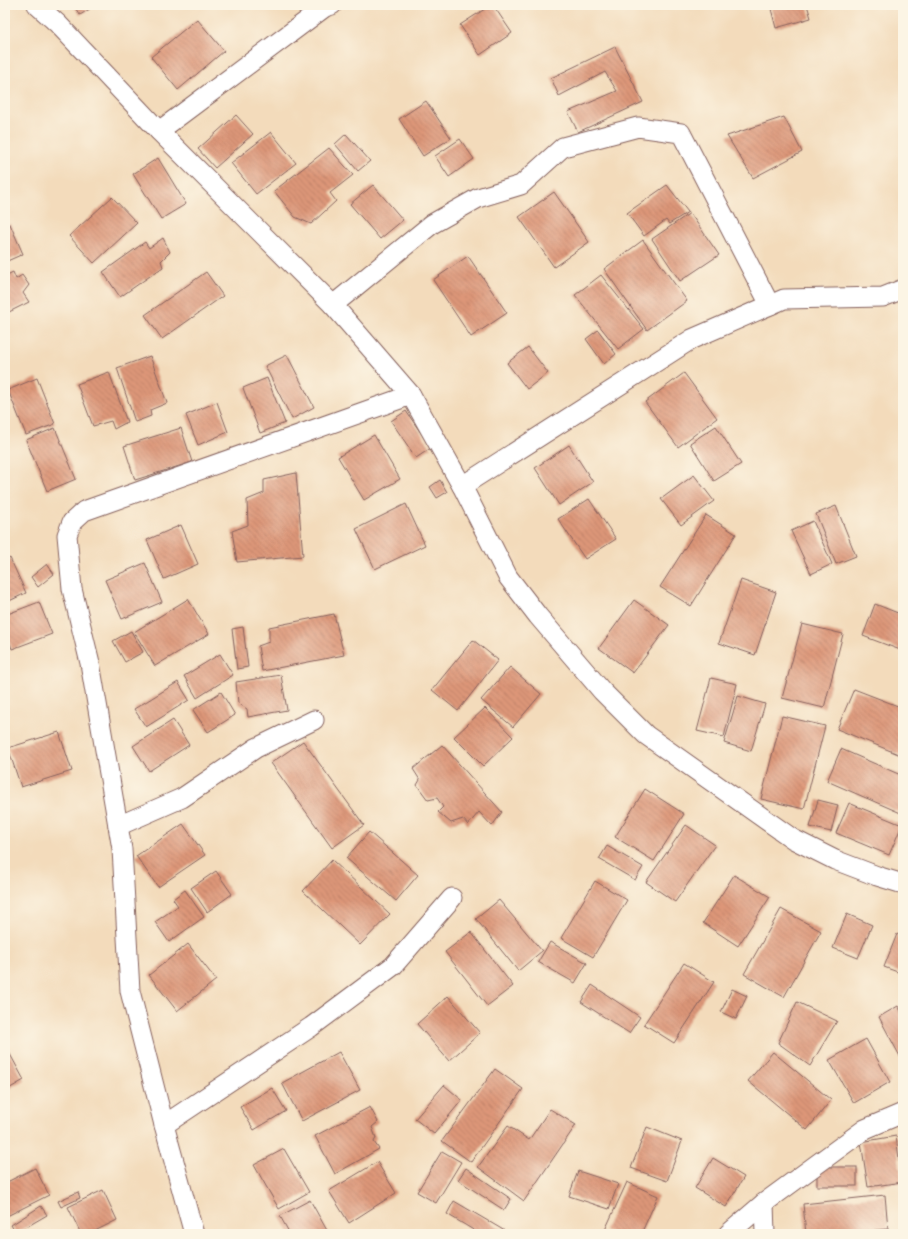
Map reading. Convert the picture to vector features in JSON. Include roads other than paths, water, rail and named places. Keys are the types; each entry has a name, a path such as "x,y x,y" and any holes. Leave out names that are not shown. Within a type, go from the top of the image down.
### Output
{"street":[{"path":"37,5 58,24 159,131 333,305 411,395 462,486 508,577 538,616 602,691 646,735 793,839 835,860 903,884"},
{"path":"159,131 324,7 332,5"},
{"path":"333,305 432,224 478,198 520,185 563,146 638,127 681,133 770,305"},
{"path":"462,486 692,339 784,299 883,297 903,289"},
{"path":"194,1234 164,1125 130,991 122,849 90,663 72,589 67,535 72,522 84,511 411,395"},
{"path":"118,826 182,798 256,748 314,720"},
{"path":"164,1125 311,1027 393,966 452,898"},
{"path":"728,1234 764,1203 865,1129 903,1114"},
{"path":"764,1203 765,1234"}]}
